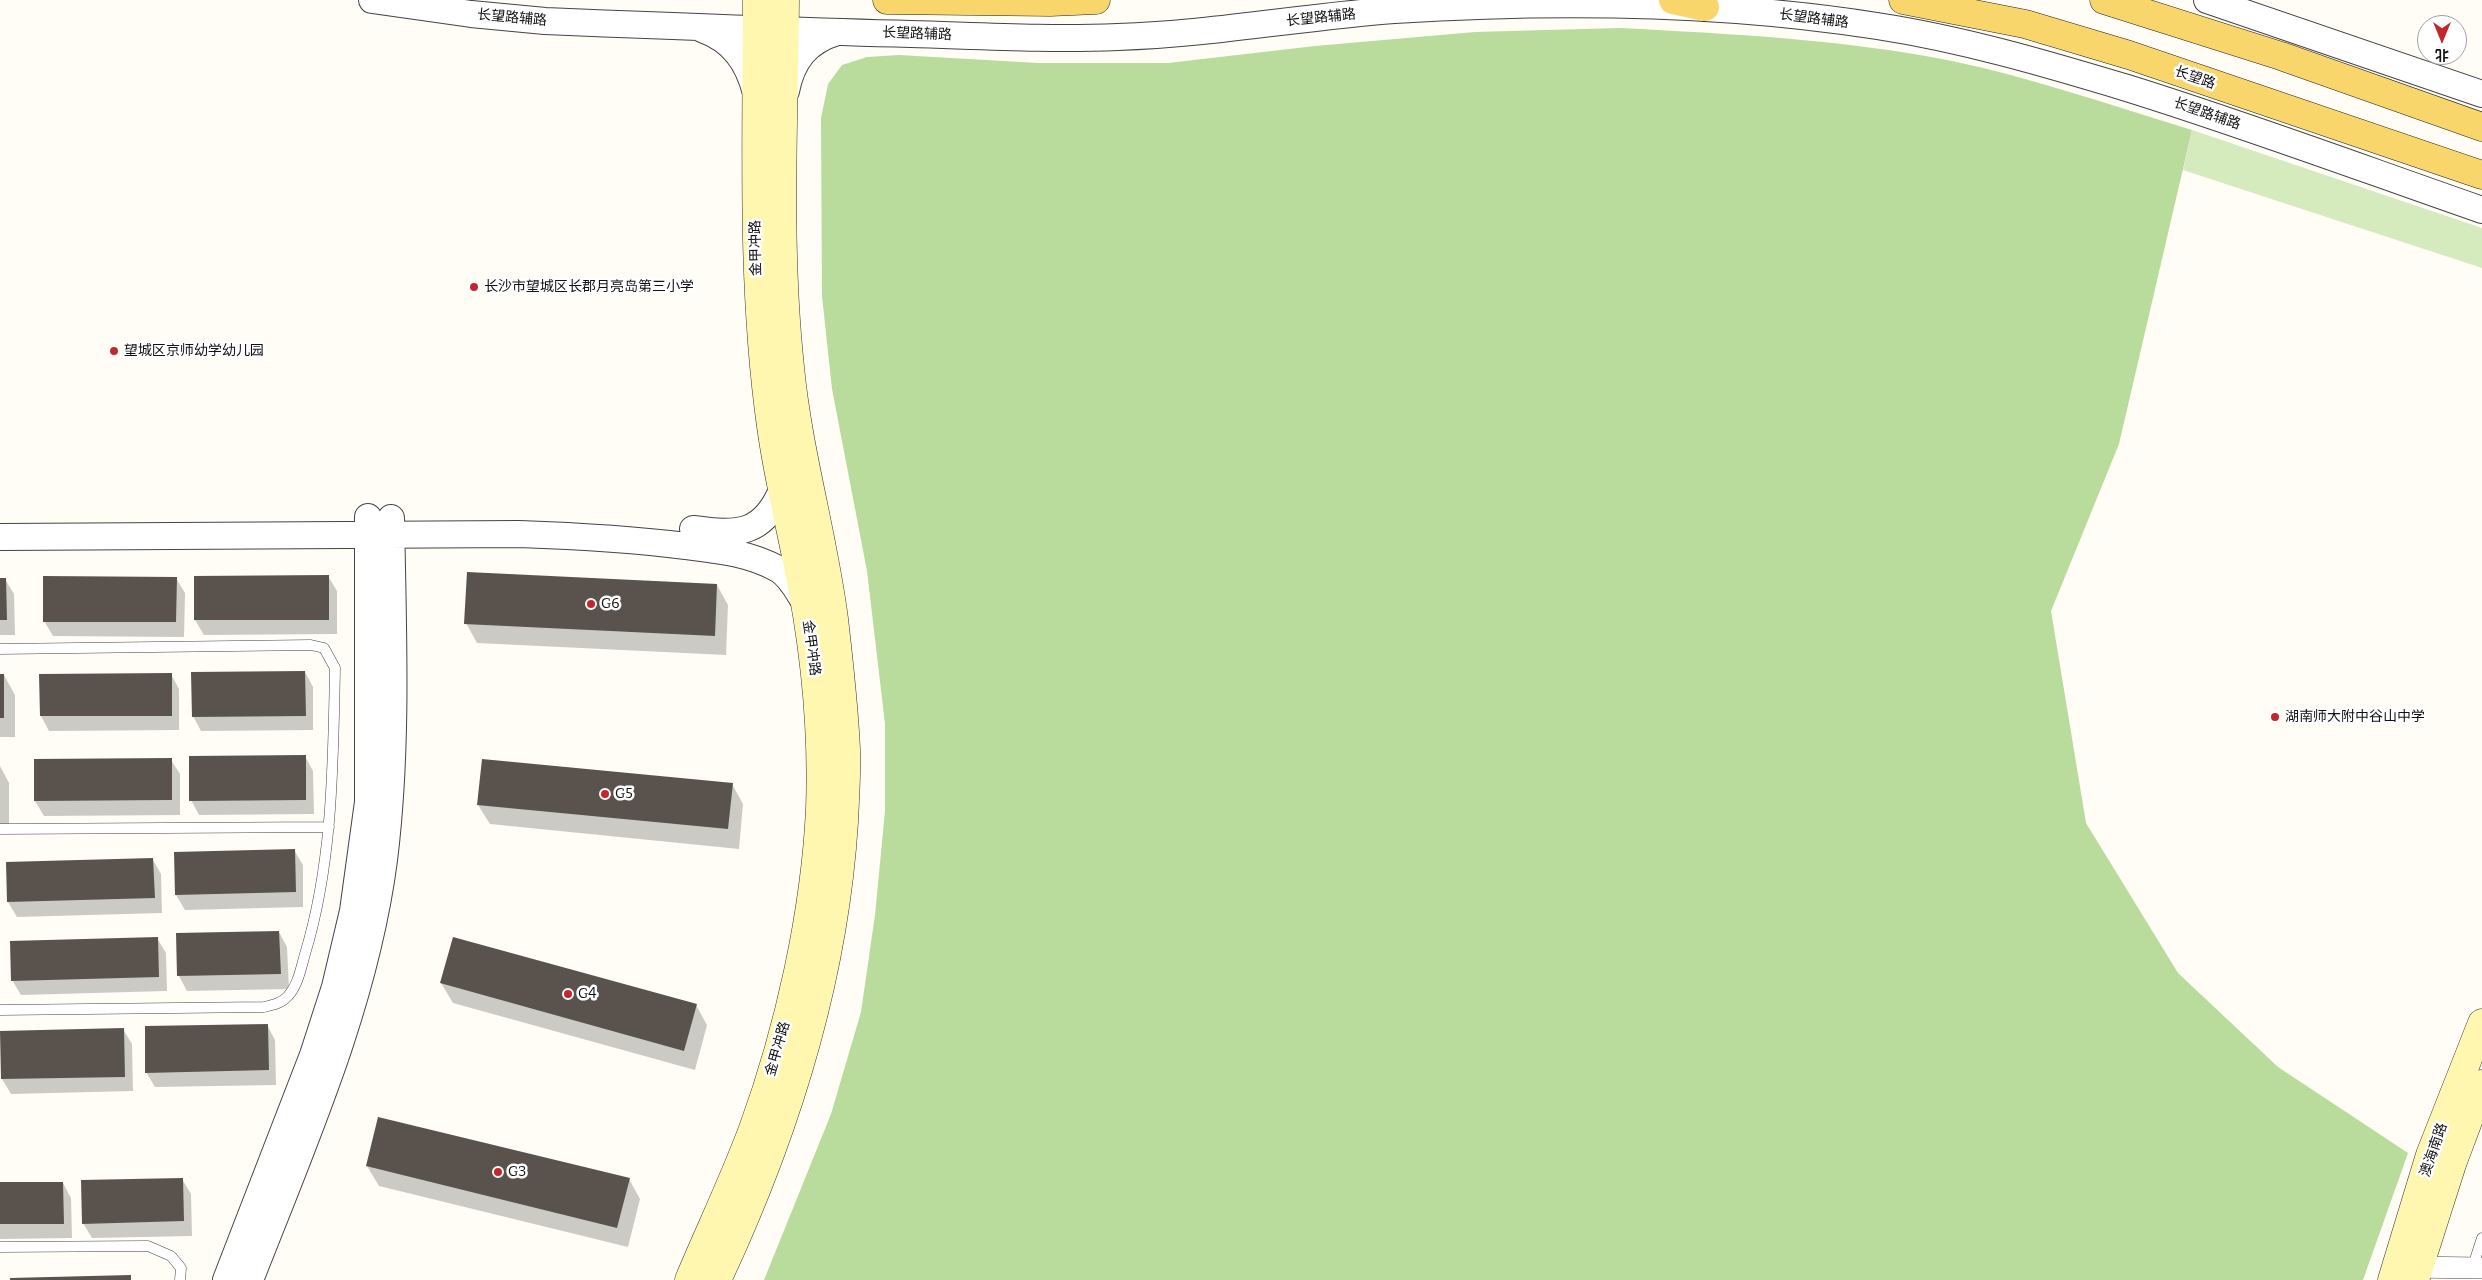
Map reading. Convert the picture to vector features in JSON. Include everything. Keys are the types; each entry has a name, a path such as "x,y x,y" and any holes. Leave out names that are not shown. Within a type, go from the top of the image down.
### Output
{"main road":[{"name":"金甲冲路","path":"689,1280 753,1128 780,1042 803,942 820,810 817,695 804,601 771,428 757,298 755,233 758,0"},
{"name":"金甲冲路","path":"717,1280 773,1146 805,1050 820,990 841,871 846,752 833,616 802,448 790,368 784,281 785,0"},
{"path":"887,0 1041,2 1096,0"},
{"path":"1673,0 1705,7"},
{"name":"长望路","path":"1903,0 2024,24 2129,55 2482,175"},
{"path":"2104,0 2281,56 2482,127"},
{"name":"澳海南路","path":"2405,1274 2430,1155 2482,1023"},
{"name":"澳海南路","path":"2405,1274 2452,1164 2482,1084"}],"street":[{"name":"长望路辅路","path":"372,0 471,14 536,20 840,32 1031,37 1118,37 1197,32 1394,10 1543,2 1705,7 1876,26 1963,42 2046,63 2187,107 2482,210"},
{"path":"2207,0 2482,94"},
{"path":"697,27 714,33 738,51 752,78 757,97"},
{"path":"784,99 789,74 798,57 821,37 840,32"},
{"path":"0,537 379,525 516,516 656,524 726,534 757,526 774,507 782,490"},
{"path":"0,519 379,525 582,536 654,542 746,555 780,570 789,578 804,601"},
{"path":"226,1280 313,1055 335,987 353,911 368,802 379,525"},
{"path":"250,1280 334,1063 356,992 374,917 384,862 389,805 392,713 379,525"},
{"path":"2405,1274 2477,1268"}],"lane":[{"path":"0,649 311,645 324,648 335,668 329,827 326,857 314,926 296,984 288,996 278,1004 264,1007 0,1010"},
{"path":"0,830 329,827"},
{"path":"2477,1268 2482,1238"},
{"path":"0,1248 148,1246 171,1256 181,1268 180,1280"}],"green space":[{"path":"1620,28 1828,42 1952,61 2073,93 2192,130 2119,444 2051,611 2086,823 2178,973 2278,1067 2408,1153 2363,1280 764,1280 831,1114 861,1012 875,915 885,811 885,724 867,571 832,389 822,296 821,118 828,84 842,65 867,57 899,55 1038,63 1168,63 1315,46 1475,32"},
{"path":"2192,130 2482,228 2482,268 2183,170"}],"building":[{"name":"G6","path":"467,572 717,584 715,636 464,624"},
{"path":"329,575 329,620 194,620 194,576"},
{"path":"43,576 177,577 176,622 43,622"},
{"path":"0,578 6,578 7,620 0,620"},
{"path":"305,671 306,716 192,717 191,672"},
{"path":"172,673 172,716 40,716 39,674"},
{"path":"0,674 4,674 4,718 0,718"},
{"path":"306,755 306,800 189,801 189,756"},
{"path":"172,758 172,800 34,801 34,759"},
{"name":"G5","path":"482,759 733,783 728,829 477,805"},
{"path":"295,849 296,892 175,895 174,852"},
{"path":"153,858 155,898 7,902 6,862"},
{"path":"279,931 281,974 177,976 176,933"},
{"path":"158,937 159,977 11,981 10,941"},
{"name":"G4","path":"453,937 697,1004 684,1051 440,983"},
{"path":"268,1024 269,1070 145,1073 145,1026"},
{"path":"124,1028 125,1077 1,1079 0,1031"},
{"name":"G3","path":"378,1117 630,1178 617,1228 366,1166"},
{"path":"183,1178 184,1221 82,1224 81,1180"},
{"path":"0,1182 63,1182 64,1224 0,1224"},
{"path":"131,1275 131,1280 10,1280 10,1278"}],"place":[{"name":"长沙市望城区长郡月亮岛第三小学","path":"474,287"},
{"name":"望城区京师幼学幼儿园","path":"114,351"},
{"name":"G6","path":"591,604"},
{"name":"湖南师大附中谷山中学","path":"2275,717"},
{"name":"G5","path":"605,794"},
{"name":"G4","path":"568,994"},
{"name":"G3","path":"498,1172"}]}
